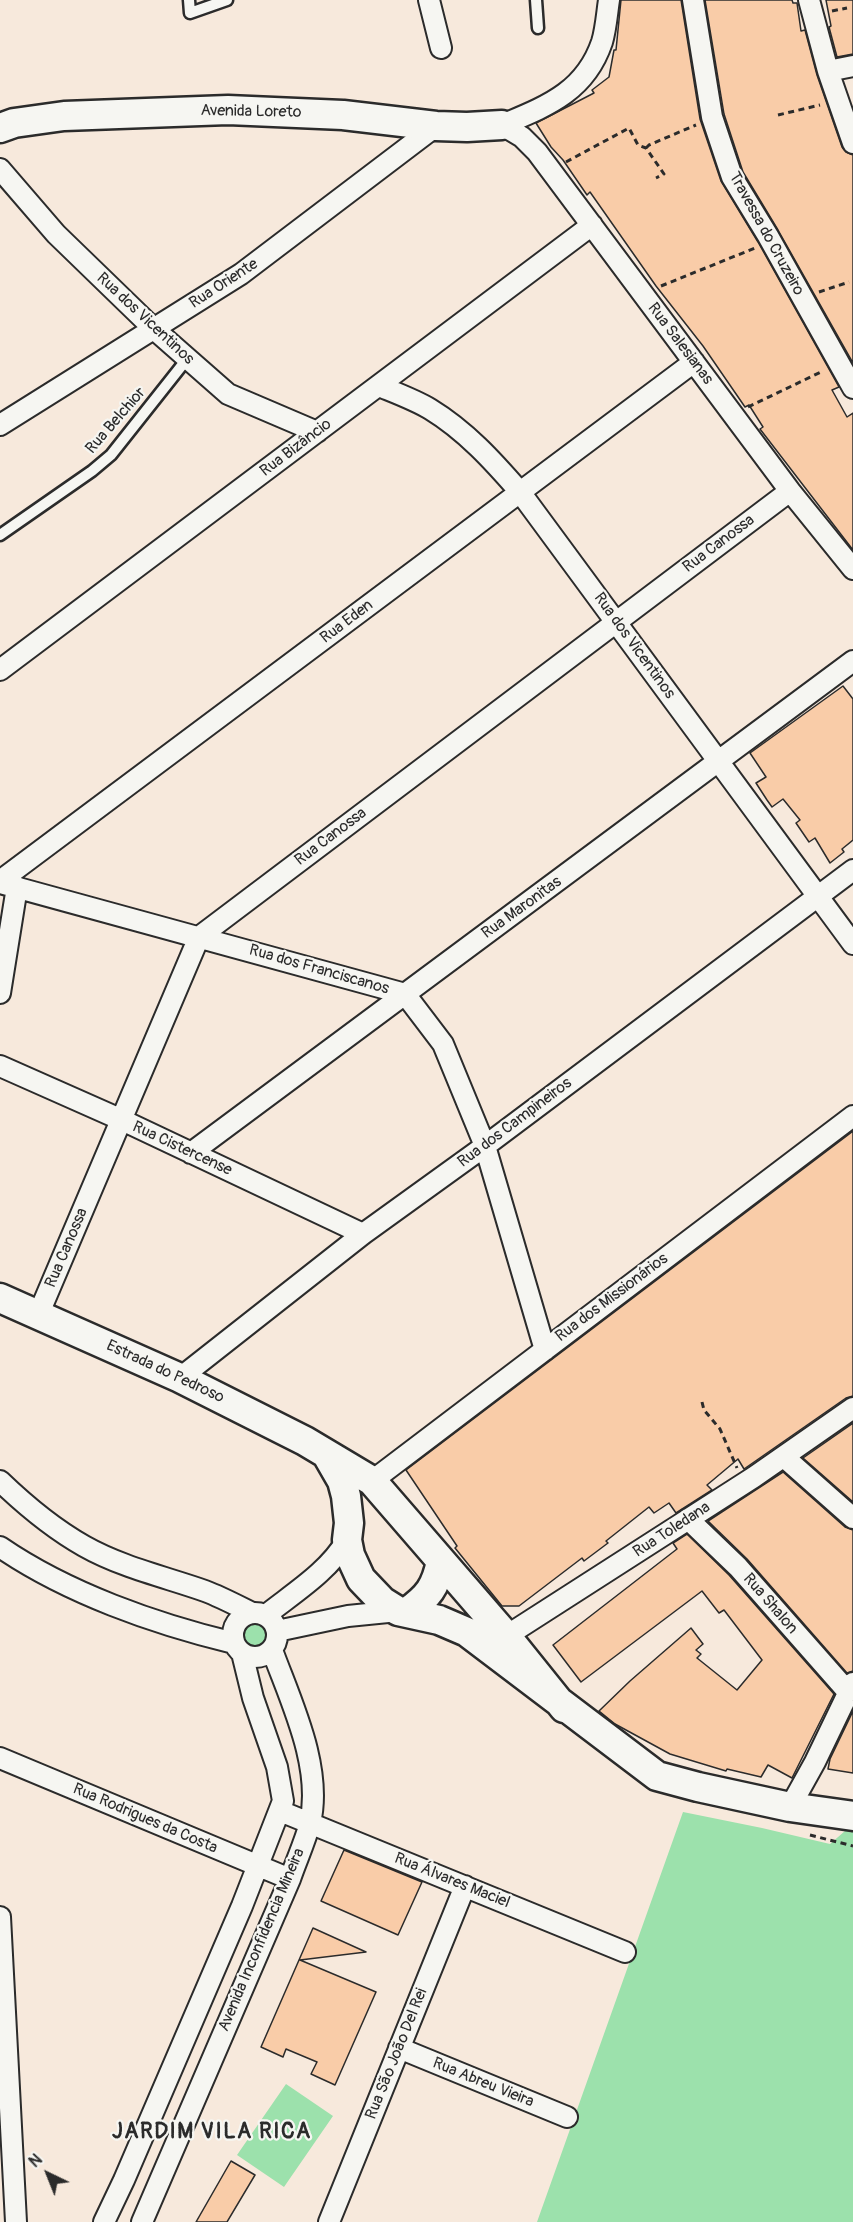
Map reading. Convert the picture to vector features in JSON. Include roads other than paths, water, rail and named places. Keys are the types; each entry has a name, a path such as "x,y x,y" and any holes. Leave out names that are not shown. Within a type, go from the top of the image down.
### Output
{"main road":[{"name":"Avenida Loreto","path":"0,128 14,123 64,116 228,110 343,115 436,126 502,125"},
{"name":"Estrada do Pedroso","path":"0,1298 39,1313 180,1378 305,1441 372,1481 441,1561 497,1642 564,1708 657,1776 790,1807 853,1816"},
{"name":"Estrada do Pedroso","path":"327,1455 342,1481 349,1511 350,1555 361,1579 382,1600 402,1612 448,1624 497,1642"},
{"path":"348,1531 356,1506 372,1481"},
{"path":"402,1612 423,1601 433,1588 441,1561"},
{"name":"Estrada do Pedroso","path":"790,1807 853,1809"}],"street":[{"path":"429,0 441,48"},
{"path":"502,125 543,108 571,90 587,74 603,40 609,0"},
{"name":"Travessa do Cruzeiro","path":"693,0 712,117 732,177 853,388"},
{"path":"809,0 828,71 853,143"},
{"path":"828,71 853,66"},
{"name":"Rua Salesianas","path":"502,125 522,137 537,152 790,491 853,569"},
{"name":"Rua Oriente","path":"0,425 241,274 436,126"},
{"name":"Rua dos Vicentinos","path":"0,169 56,234 154,329 228,394 317,432"},
{"name":"Rua Bizâncio","path":"0,670 592,225"},
{"name":"Rua Eden","path":"6,884 694,362"},
{"name":"Rua dos Vicentinos","path":"379,386 428,408 457,427 482,450 520,492 853,944"},
{"name":"Rua Canossa","path":"39,1313 199,937 790,491"},
{"name":"Rua Maronitas","path":"191,1153 853,661"},
{"name":"Rua dos Campineiros","path":"180,1378 363,1234 485,1146 853,870"},
{"path":"0,993 6,884"},
{"name":"Rua dos Franciscanos","path":"6,884 405,994 443,1044 485,1146 545,1350"},
{"name":"Rua Cistercense","path":"0,1066 122,1120 363,1234"},
{"name":"Rua dos Missionários","path":"372,1481 853,1116"},
{"name":"Rua Toledana","path":"497,1642 744,1484 853,1408"},
{"path":"784,1457 853,1518"},
{"path":"0,1481 45,1521 86,1547 120,1562 208,1592 267,1627"},
{"name":"Rua Shalon","path":"688,1519 738,1568 851,1688"},
{"path":"0,1547 50,1579 168,1626 238,1648 254,1658 267,1654 267,1627 337,1557 348,1531"},
{"path":"238,1648 234,1627 244,1615 267,1627 348,1616 402,1612"},
{"name":"Avenida Inconfidencia Mineira","path":"142,2222 290,1879 310,1823 314,1796 307,1746 267,1627"},
{"name":"Avenida Inconfidencia Mineira","path":"104,2222 258,1866 283,1801 277,1767 238,1648"},
{"path":"790,1807 851,1688"},
{"name":"Rua Rodrigues da Costa","path":"0,1758 290,1879"},
{"name":"Rua Álvares Maciel","path":"280,1811 625,1952"},
{"name":"Rua São João Del Rei","path":"328,2222 465,1886"},
{"path":"0,1917 6,2156 16,2222"},
{"name":"Rua Abreu Vieira","path":"399,2048 567,2117"}],"lane":[{"path":"189,0 190,13 227,0"},
{"path":"536,0 538,28"},
{"name":"Rua Belchior","path":"0,535 92,471 111,454 187,359"}],"district":[{"name":"JARDIM VILA RICA","path":"212,2132"}]}
